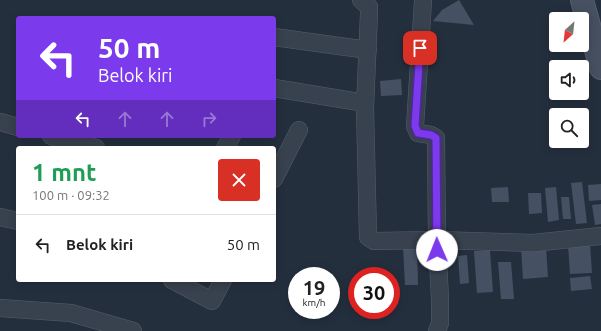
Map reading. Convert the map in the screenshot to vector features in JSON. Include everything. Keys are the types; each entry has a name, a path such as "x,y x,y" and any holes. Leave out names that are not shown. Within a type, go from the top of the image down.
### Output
{"street":[{"path":"361,0 369,7 365,102 369,239 374,241 501,240 533,243 601,236"},
{"path":"582,0 601,68"},
{"path":"423,1 415,126 418,133 431,135 436,138 437,240 440,323 433,330"},
{"path":"276,37 368,50"},
{"path":"276,88 365,102"},
{"path":"0,122 16,126"},
{"path":"276,175 298,130"},
{"path":"59,138 89,146"},
{"path":"0,217 16,221"},
{"path":"176,282 212,301 221,282"},
{"path":"0,308 71,313 132,331"}],"building":[{"path":"459,0 474,25 433,21 442,10"},
{"path":"401,79 402,95 381,96 380,81"},
{"path":"582,182 587,223 576,224 571,183"},
{"path":"601,184 601,200 589,201 588,185"},
{"path":"508,187 509,202 492,202 491,188"},
{"path":"556,187 559,220 548,222 545,188"},
{"path":"528,193 541,193 542,213 529,214"},
{"path":"561,197 569,197 571,219 563,219"},
{"path":"601,204 601,224 595,225 592,205"},
{"path":"590,243 592,273 570,274 568,245"},
{"path":"443,244 452,247 453,260 441,261"},
{"path":"417,246 418,285 405,285 403,247"},
{"path":"546,247 548,277 523,279 521,248"},
{"path":"490,250 493,292 477,293 474,251"},
{"path":"467,255 469,283 460,284 458,256"},
{"path":"498,262 511,262 514,299 501,299"},
{"path":"590,276 592,289 571,291 570,278"}],"route":[{"path":"420,48 415,126 418,133 431,135 436,138 437,250"}]}
